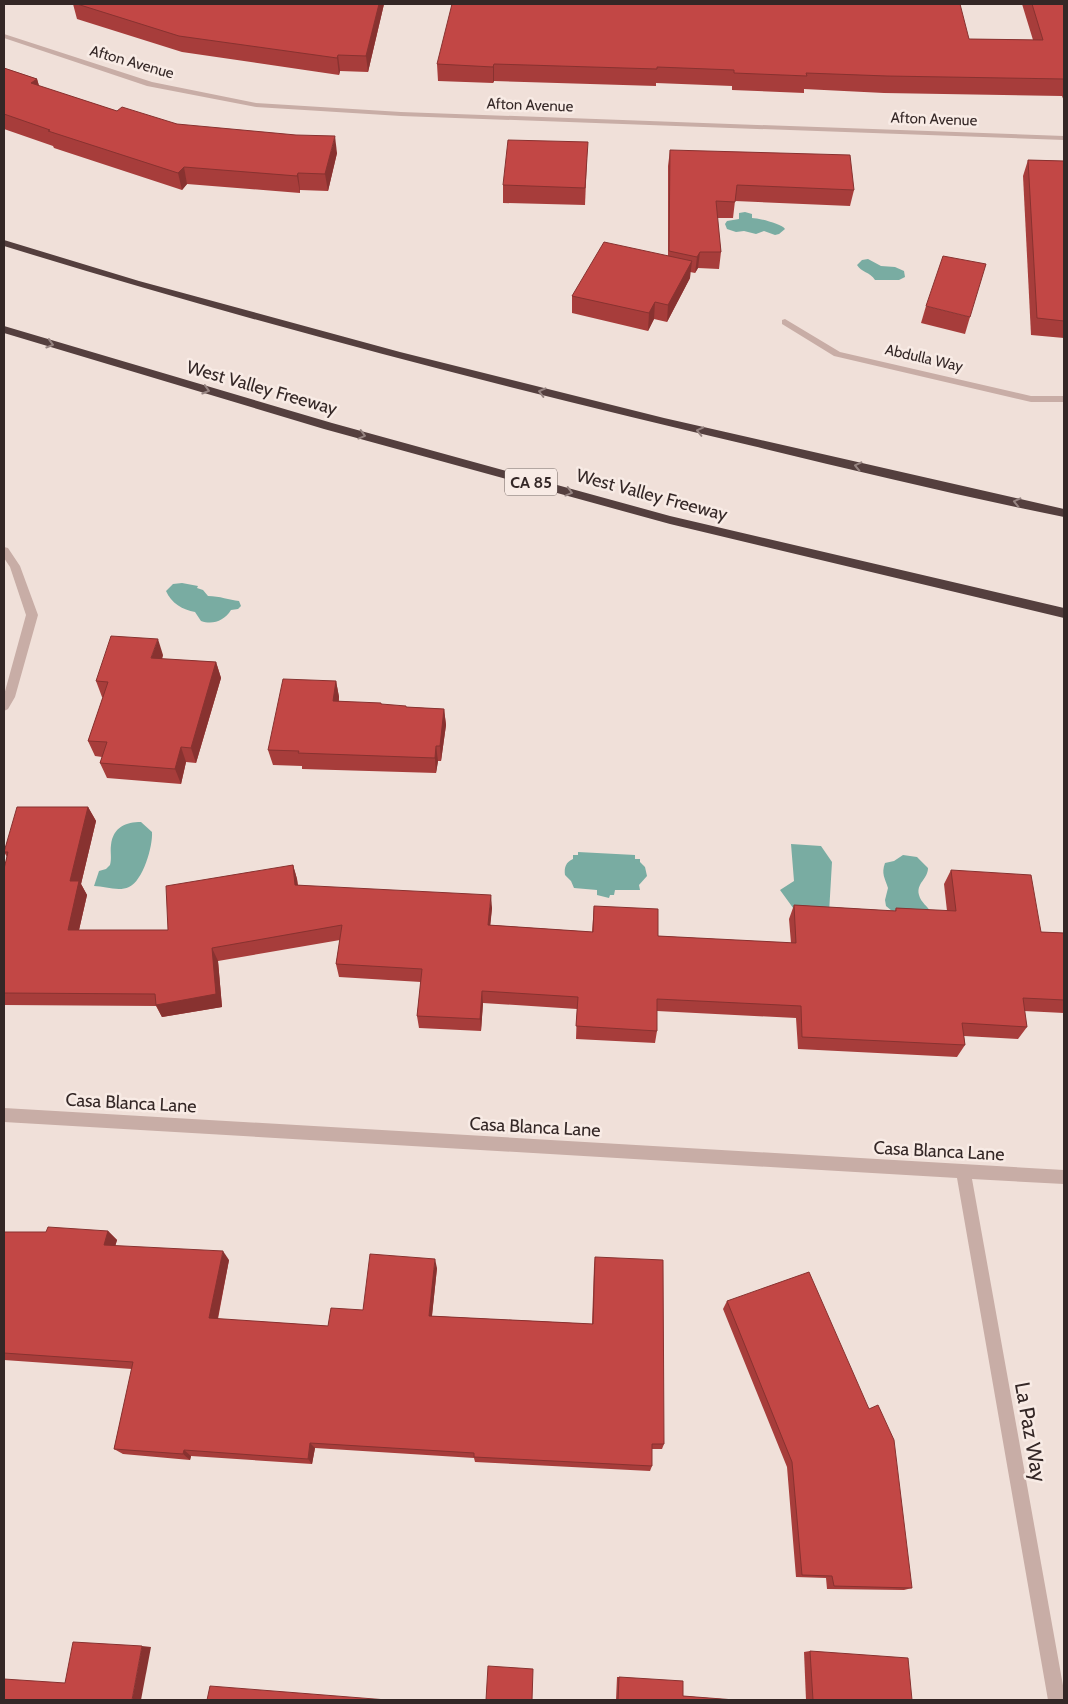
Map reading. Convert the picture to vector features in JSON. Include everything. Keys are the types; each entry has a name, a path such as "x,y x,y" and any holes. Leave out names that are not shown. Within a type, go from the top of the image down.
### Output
{"highway":[{"path":"4,243 113,278 395,355 692,429 1064,513"},
{"name":"West Valley Freeway","path":"4,329 328,426 661,517 1064,613"}],"street":[{"name":"Afton Avenue","path":"4,36 150,84 256,105 401,114 1064,138"},
{"name":"Abdulla Way","path":"785,322 837,354 1031,399 1064,399"},
{"path":"4,551 15,566 32,615 9,697 4,706"},
{"name":"Casa Blanca Lane","path":"4,1115 1064,1177"},
{"name":"La Paz Way","path":"963,1171 1057,1700"}],"water":[{"path":"739,213 752,214 752,218 775,223 785,229 775,235 764,231 756,234 727,229 725,224 727,221 739,219"},
{"path":"868,259 881,266 895,267 904,271 905,277 899,280 875,280 857,265 862,260"},
{"path":"182,583 198,586 197,588 203,590 208,596 239,601 241,606 238,609 231,610 218,621 210,623 201,621 195,612 186,610 174,602 166,591 173,584"},
{"path":"141,822 152,832 152,838 149,854 139,878 129,887 125,888 116,889 94,886 99,871 106,869 110,865 111,845 114,834 125,825"},
{"path":"791,844 821,846 832,862 829,913 796,912 780,890 794,881"},
{"path":"578,852 635,855 635,859 640,859 640,862 645,867 647,876 639,885 640,890 615,890 614,895 610,895 609,898 597,895 597,890 574,888 571,881 565,875 565,870 567,863 573,859 573,855 578,855"},
{"path":"903,855 917,857 928,868 919,887 919,895 931,913 898,916 886,906 885,900 888,888 883,873 885,863 894,861"}],"building":[{"path":"77,4 379,4 366,56 338,55 337,58 179,36"},
{"path":"452,4 960,4 969,39 1043,40 1032,4 1064,4 1064,79 806,73 807,76 734,73 734,70 657,67 657,69 494,64 493,67 437,64"},
{"path":"4,68 37,79 31,83 117,111 122,107 177,124 296,135 335,136 325,174 298,173 297,176 184,167 178,173 48,131 50,130 4,114"},
{"path":"508,140 588,142 585,188 503,185"},
{"path":"670,150 850,155 854,190 737,185 735,202 716,201 721,252 700,252 697,257 669,251"},
{"path":"1028,160 1064,161 1064,321 1037,318"},
{"path":"604,242 692,261 668,305 655,302 649,313 572,296"},
{"path":"943,256 986,264 970,317 926,306"},
{"path":"111,636 158,639 151,658 216,662 191,748 181,747 175,769 100,763 107,742 88,741 108,682 96,681"},
{"path":"283,679 336,681 333,701 444,709 440,746 436,746 435,758 298,753 299,751 268,750"},
{"path":"17,807 88,807 70,881 79,881 68,930 168,930 166,886 293,865 295,885 491,895 488,925 593,932 594,906 658,909 658,936 796,943 794,905 896,911 896,908 956,911 951,870 1031,875 1041,932 1064,933 1064,1000 1023,998 1027,1027 962,1023 965,1045 802,1037 801,1006 657,999 657,1031 576,1026 578,997 482,991 480,1019 417,1016 422,969 336,964 342,925 212,948 216,994 156,1005 155,994 4,993 4,869 8,852 4,852"},
{"path":"48,1227 108,1231 104,1245 223,1251 209,1318 328,1326 331,1308 363,1310 370,1254 435,1259 429,1316 593,1324 595,1257 663,1260 664,1444 652,1444 652,1466 474,1457 474,1453 310,1443 308,1459 184,1450 183,1454 114,1449 133,1362 4,1353 4,1232 46,1232"},
{"path":"809,1272 869,1409 878,1405 894,1440 912,1588 834,1586 832,1576 802,1575 792,1462 727,1301"},
{"path":"73,1642 142,1646 132,1700 4,1700 4,1679 65,1683"},
{"path":"810,1651 908,1658 912,1700 813,1700"},
{"path":"488,1666 533,1669 532,1700 486,1700"},
{"path":"619,1677 683,1681 683,1696 735,1700 618,1700"},
{"path":"210,1686 387,1700 207,1700"}]}
